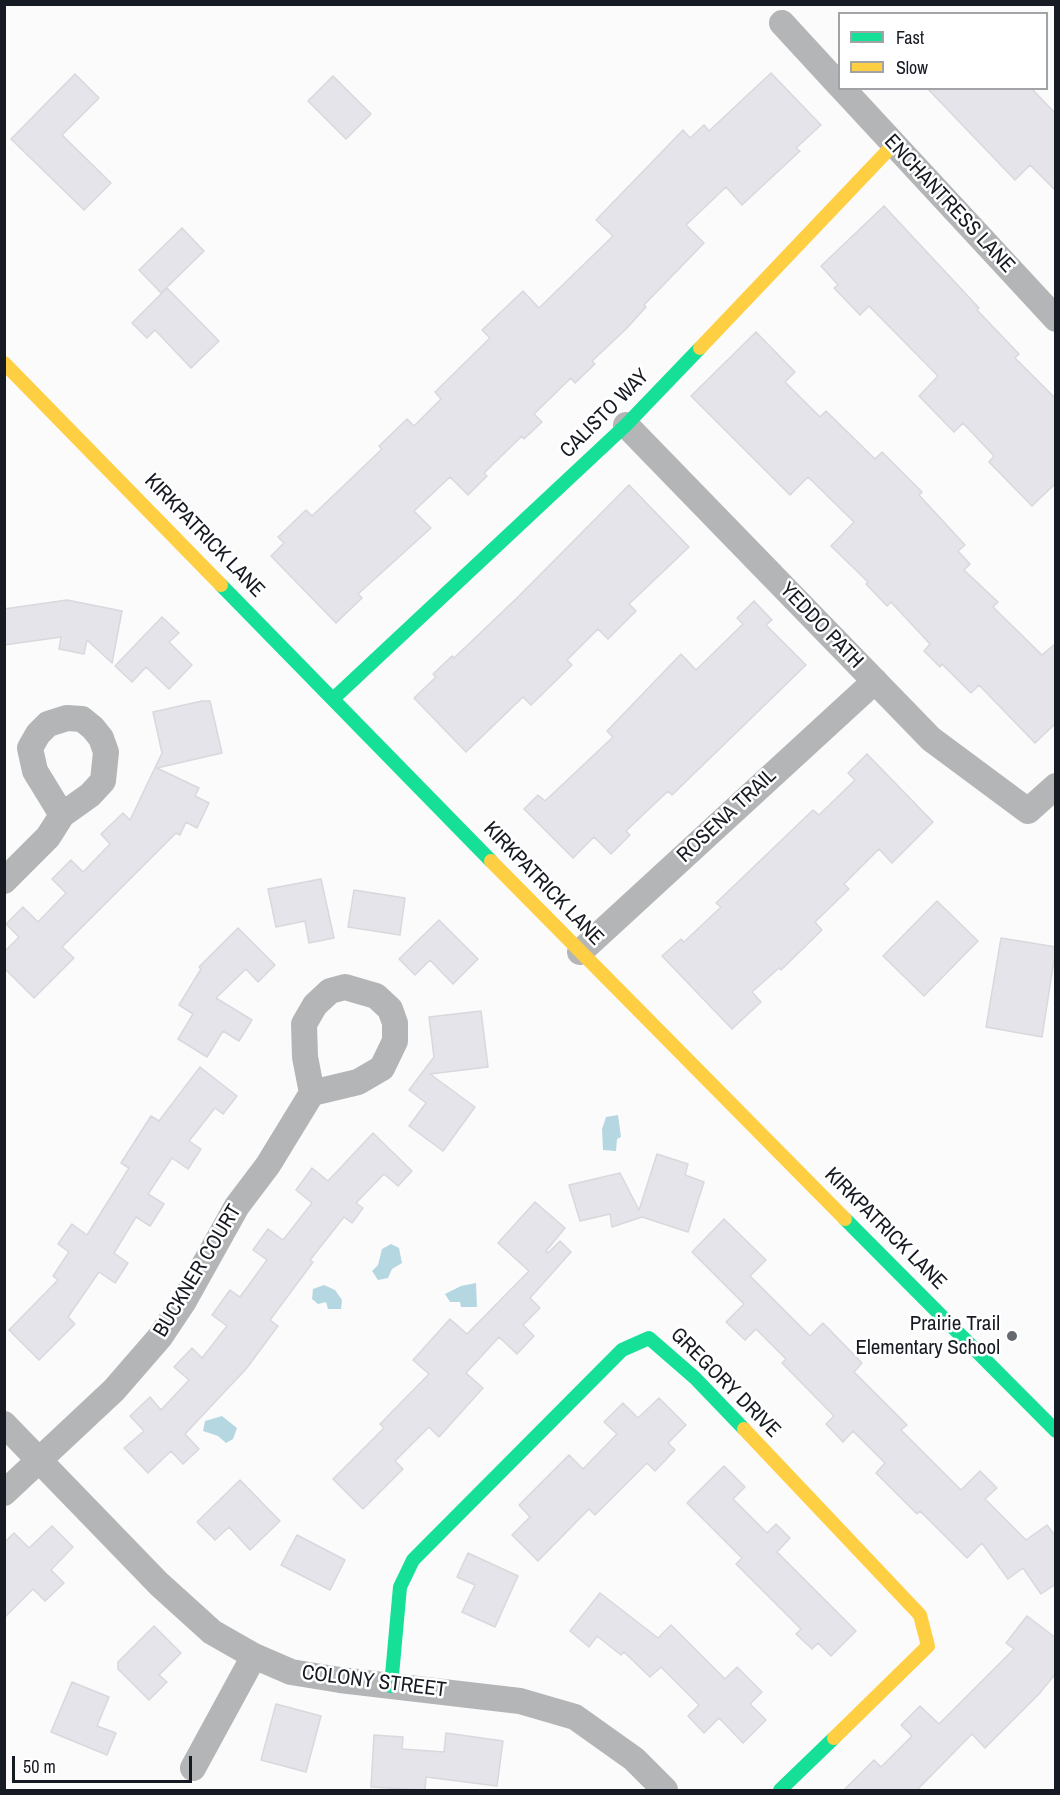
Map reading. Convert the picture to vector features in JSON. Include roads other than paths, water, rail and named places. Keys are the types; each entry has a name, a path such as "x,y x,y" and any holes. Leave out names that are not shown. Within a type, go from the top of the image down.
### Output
{"street":[{"name":"ENCHANTRESS LANE","path":"782,23 838,84"},
{"name":"ENCHANTRESS LANE","path":"844,90 1056,319"},
{"name":"CALISTO WAY","path":"333,699 626,425 894,144"},
{"name":"KIRKPATRICK LANE","path":"4,363 580,952 1056,1431"},
{"name":"YEDDO PATH","path":"626,425 931,738 1028,812 1056,786"},
{"name":"ROSENA TRAIL","path":"580,952 875,681"},
{"path":"4,881 48,837 62,814"},
{"name":"BUCKNER COURT","path":"4,1493 114,1390 160,1337 184,1301 237,1206 268,1165 312,1093"},
{"name":"GREGORY DRIVE","path":"392,1686 400,1587 413,1560 622,1350 649,1338 695,1378 920,1615 928,1646 780,1791"},
{"name":"COLONY STREET","path":"4,1424 159,1584 212,1632 254,1656 291,1672 520,1701 575,1717 634,1759 665,1791"},
{"path":"193,1768 254,1656"}],"water":[{"path":"618,1115 621,1137 617,1139 616,1151 603,1150 602,1129 606,1117"},
{"path":"391,1244 399,1248 402,1263 392,1269 388,1278 378,1280 372,1271 378,1265 382,1249"},
{"path":"476,1283 477,1307 461,1307 460,1302 450,1302 445,1294 461,1286"},
{"path":"324,1285 335,1290 342,1300 341,1309 328,1309 326,1302 318,1304 312,1299 313,1289"},
{"path":"222,1416 237,1428 233,1439 226,1443 218,1436 203,1431 205,1421"}],"place":[{"name":"Prairie Trail Elementary School","path":"1012,1336"}]}
